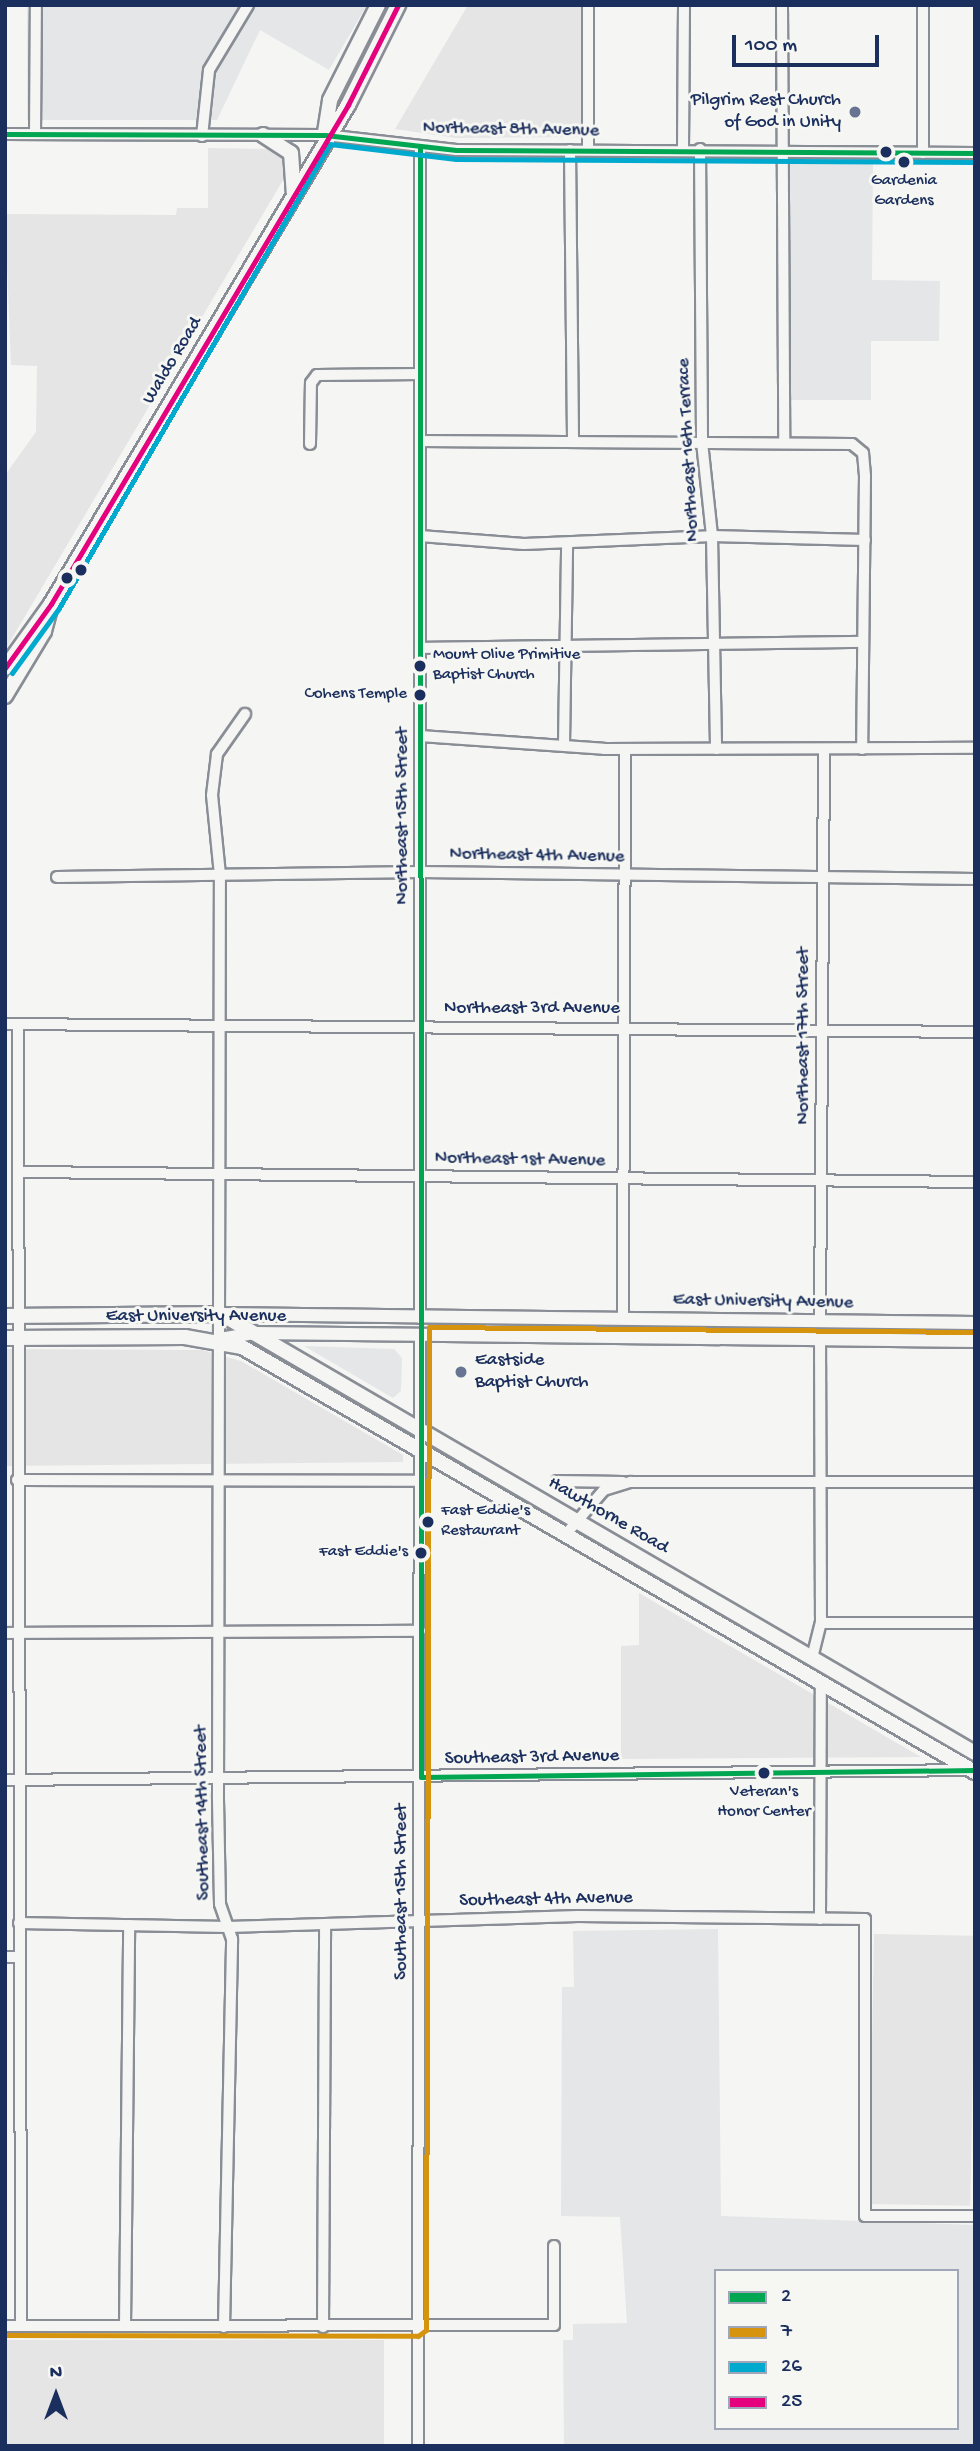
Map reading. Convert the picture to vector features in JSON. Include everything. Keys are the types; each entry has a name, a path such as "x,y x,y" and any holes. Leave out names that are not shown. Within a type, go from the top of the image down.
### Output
{"highway":[{"name":"Waldo Road","path":"325,135 330,100 377,5"},
{"name":"Waldo Road","path":"5,668 51,604 294,193 325,135 348,105 398,5"},
{"path":"263,135 291,153 294,193"},
{"name":"Waldo Road","path":"5,696 44,631 51,604"},
{"name":"East University Avenue","path":"13,1315 220,1314"},
{"name":"Hawthorne Road","path":"220,1314 974,1752"},
{"name":"East University Avenue","path":"12,1338 220,1339"},
{"name":"Hawthorne Road","path":"220,1339 420,1448 974,1771"}],"main road":[{"name":"East University Avenue","path":"220,1314 975,1323"},
{"path":"420,1318 420,1339"},
{"path":"623,1319 624,1340"},
{"path":"820,1340 821,1322"},
{"name":"East University Avenue","path":"220,1339 253,1333 420,1339 975,1341"}],"street":[{"path":"35,134 36,5"},
{"path":"202,136 209,70 248,5"},
{"path":"588,5 588,149"},
{"path":"683,149 684,5"},
{"path":"782,5 783,442"},
{"path":"923,5 923,153"},
{"name":"Northeast 8th Avenue","path":"5,134 325,135 420,146 570,150 782,148 975,153"},
{"name":"Northeast 15th Street","path":"420,146 420,1318"},
{"name":"Northeast 16th Terrace","path":"700,149 702,442 712,536 716,749"},
{"path":"570,150 573,442"},
{"path":"310,444 311,383 328,374 420,374"},
{"path":"420,441 783,442 856,448 865,477 862,749"},
{"path":"420,536 567,542 712,536 865,540"},
{"path":"564,744 567,542"},
{"path":"420,648 863,642"},
{"path":"220,875 212,795 217,754 245,713"},
{"path":"420,736 625,749 975,748"},
{"path":"623,1319 625,749"},
{"name":"Northeast 17th Street","path":"821,1322 824,750"},
{"name":"Northeast 4th Avenue","path":"57,877 420,872 975,879"},
{"name":"Southeast 14th Street","path":"220,875 218,1779 220,1904 228,1927 224,2326"},
{"name":"Northeast 3rd Avenue","path":"5,1024 623,1026 975,1032"},
{"path":"18,1025 22,1172 12,1338 18,1480 21,2326"},
{"name":"Northeast 1st Avenue","path":"22,1172 975,1182"},
{"name":"Southeast 15th Street","path":"418,2446 420,1339"},
{"path":"812,1658 821,1623 820,1340"},
{"path":"18,1480 420,1481"},
{"path":"556,1481 975,1482"},
{"path":"566,1534 575,1519 604,1490 631,1482"},
{"path":"821,1623 975,1623"},
{"path":"5,1633 420,1631"},
{"path":"820,1919 821,1682"},
{"name":"Southeast 3rd Avenue","path":"5,1780 974,1771"},
{"name":"Southeast 4th Avenue","path":"19,1923 228,1927 419,1920 864,1920 865,2216 975,2216"},
{"path":"323,2327 325,1924"},
{"path":"125,2326 129,1926"},
{"path":"5,1957 19,1957"},
{"path":"5,2326 554,2325 554,2246"}],"shaded area":[{"path":"27,5 367,5 329,70 260,30 217,120 27,120"},
{"path":"468,5 586,5 586,137 456,138 395,129"},
{"path":"208,148 278,149 289,170 5,650 5,475 36,432 37,366 11,365 5,214 176,215 177,208 208,208"},
{"path":"787,163 873,164 872,280 940,281 939,341 871,341 871,400 786,400"},
{"path":"304,1346 394,1349 402,1358 401,1391 393,1398"},
{"path":"5,1349 202,1350 241,1361 403,1455 403,1462 5,1466"},
{"path":"639,1593 921,1757 621,1759 621,1646 639,1645"},
{"path":"718,1929 721,2216 975,2225 975,2446 564,2446 563,2340 573,2340 573,2324 627,2323 620,2217 561,2216 562,1987 574,1987 573,1931"},
{"path":"874,1934 975,1936 970,2206 869,2204"},
{"path":"5,2340 384,2340 384,2446 5,2446"}],"transit line":[{"name":"25","path":"5,668 51,604 348,105 398,5"},
{"name":"2","path":"5,134 325,135 456,150 975,153"},
{"name":"26","path":"12,673 59,608 330,144 456,159 975,162"},
{"name":"2","path":"420,146 421,1777 975,1770"},
{"name":"7","path":"5,2335 418,2336 426,2330 429,1327 975,1332"}],"place":[{"name":"Pilgrim Rest Church of God in Unity","path":"855,112"},
{"name":"Gardenia Gardens","path":"904,162"},
{"name":"Mount Olive Primitive Baptist Church","path":"420,666"},
{"name":"Cohens Temple","path":"420,695"},
{"name":"Eastside Baptist Church","path":"461,1372"},
{"name":"Fast Eddie's Restaurant","path":"428,1522"},
{"name":"Fast Eddie's","path":"421,1553"},
{"name":"Veteran's Honor Center","path":"764,1773"}]}
